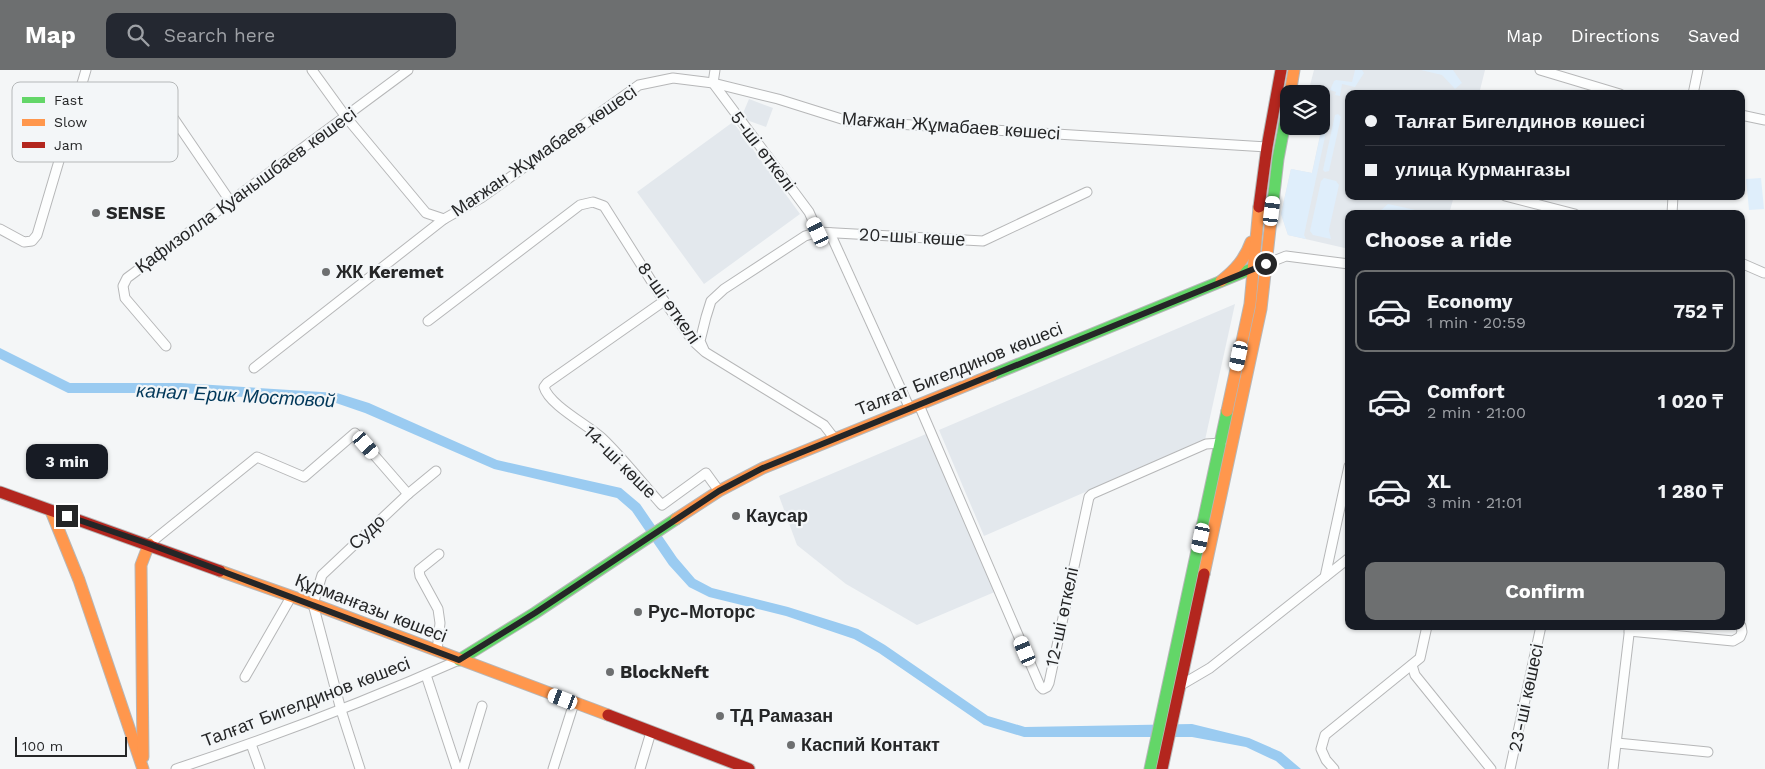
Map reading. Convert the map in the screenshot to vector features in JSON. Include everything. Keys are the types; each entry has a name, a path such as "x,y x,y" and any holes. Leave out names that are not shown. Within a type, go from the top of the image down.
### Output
{"main road":[{"path":"1150,769 1250,304 1257,222 1267,147 1281,70"},
{"path":"1292,85 1294,70"},
{"path":"1162,769 1261,309 1278,159 1283,135"},
{"path":"1222,282 1244,260 1257,222"},
{"name":"Талғат Бигелдинов көшесі","path":"459,660 535,613 719,491 763,468 1266,264"},
{"name":"Құрманғазы көшесі","path":"0,492 313,604 651,732 730,766 749,769"},
{"path":"51,511 79,580 144,769"},
{"path":"144,769 141,565 149,544"}],"street":[{"path":"312,70 346,117 426,213 444,219"},
{"name":"Қафизолла Қуанышбаев көшесi","path":"166,346 125,298 123,286 128,278 408,70"},
{"path":"713,83 715,70"},
{"path":"1540,70 1607,90"},
{"path":"1694,90 1698,70"},
{"name":"Мағжан Жұмабаев көшесі","path":"254,368 444,219 481,198 638,85 673,78 713,83 778,99 848,121 1267,147"},
{"name":"5-ші өткелі","path":"713,83 809,212 818,232"},
{"path":"1745,116 1765,120"},
{"path":"178,126 230,201"},
{"path":"0,229 24,242 32,241 37,235 59,162"},
{"name":"20-шы көше","path":"705,352 700,341 712,301 724,289 805,236 818,232 983,241 1087,192"},
{"path":"1521,200 1559,210"},
{"name":"8-ші өткелі","path":"428,321 580,205 593,202 604,206 664,301 693,341 705,352 824,425 834,438"},
{"path":"830,233 915,407"},
{"path":"1266,264 1286,256 1345,263"},
{"path":"1745,265 1764,273"},
{"name":"14-ші көше","path":"664,301 547,383 544,387 554,401 602,438 662,505 706,473 719,491"},
{"name":"12-ші өткелі","path":"915,407 1043,689 1049,683 1088,497 1206,444 1221,443"},
{"path":"149,544 257,457 304,477 355,433 408,494"},
{"name":"Судо","path":"313,604 322,574 408,494 436,471"},
{"path":"1325,577 1345,484"},
{"path":"437,651 440,623 438,609 420,576 419,570 439,554"},
{"path":"1181,685 1210,668 1345,561"},
{"path":"245,677 292,597"},
{"path":"313,604 341,710 360,769"},
{"path":"1334,769 1326,760 1321,749 1321,742 1325,735 1420,658 1426,630"},
{"name":"23-ші көшесі","path":"1510,769 1540,630"},
{"path":"1613,769 1630,630"},
{"path":"1639,630 1733,641 1740,637 1742,630"},
{"name":"Талғат Бигелдинов көшесі","path":"176,769 251,744 341,710 459,660"},
{"path":"1412,665 1415,675 1491,769"},
{"path":"426,674 457,769"},
{"path":"553,769 574,703"},
{"path":"463,769 482,706"},
{"path":"640,769 651,732"},
{"path":"1617,743 1708,752"},
{"path":"251,744 260,769"}],"shaded area":[{"path":"1314,70 1485,70 1480,90 1345,90 1345,200 1453,200 1450,210 1345,210 1345,248 1288,235 1281,214 1291,169 1312,173 1320,135 1330,135 1330,85 1310,85"},
{"path":"1355,70 1362,70 1364,73 1355,87 1342,84 1340,96 1335,95 1336,92 1330,90 1336,80 1352,82"},
{"path":"1421,70 1453,70 1462,83 1455,89 1442,75"},
{"path":"749,99 773,108 766,127 741,118"},
{"path":"1338,114 1341,117 1329,171 1325,172 1323,170 1335,115"},
{"path":"733,122 800,214 704,284 637,192"},
{"path":"1320,135 1325,135 1304,235 1306,239 1288,235 1281,214 1291,169 1312,173"},
{"path":"1324,178 1336,181 1339,185 1329,230 1331,239 1313,235 1310,231 1321,181"},
{"path":"1761,178 1764,209 1749,210 1746,179"},
{"path":"1388,204 1415,210 1381,210"},
{"path":"1235,304 1205,440 984,536 939,430"},
{"path":"926,434 997,591 917,625 846,584 797,545 779,496"}],"water":[{"name":"канал Ерик Мостовой","path":"0,348 70,383 181,383 337,393 369,403 497,460 621,488 640,504 677,558 695,579 712,588 788,607 858,629 885,645 988,716 1025,727 1192,724 1249,738 1281,752 1301,769 1285,769 1276,761 1246,747 1192,737 1024,737 984,725 879,653 854,639 786,616 709,597 689,587 669,565 632,511 617,498 494,469 365,413 336,403 181,393 68,393 0,359"}],"traffic: fast":[{"path":"1272,211 1283,135"},
{"path":"992,375 1261,265"},
{"path":"1150,769 1227,411"},
{"path":"459,660 535,613 676,519"}],"traffic: slow":[{"path":"1292,85 1294,70"},
{"path":"1227,411 1250,304 1259,207"},
{"path":"1204,574 1261,309 1272,211"},
{"path":"1221,281 1239,264 1251,242"},
{"path":"676,519 719,491 763,468 992,375"},
{"path":"51,511 79,580 143,769"},
{"path":"143,757 141,565 149,544"},
{"path":"220,571 608,715"}],"traffic: jam":[{"path":"1259,207 1267,147 1281,70"},
{"path":"0,492 220,571"},
{"path":"1162,769 1204,574"},
{"path":"608,715 749,769"}],"place":[{"name":"SENSE","path":"96,213"},
{"name":"ЖК Keremet","path":"326,272"},
{"name":"Каусар","path":"736,516"},
{"name":"Рус-Моторс","path":"638,612"},
{"name":"BlockNeft","path":"610,672"},
{"name":"ТД Рамазан","path":"720,716"},
{"name":"Каспий Контакт","path":"791,745"}],"route":[{"path":"67,516 313,604 459,660 535,613 719,491 763,468 1266,264"}]}
